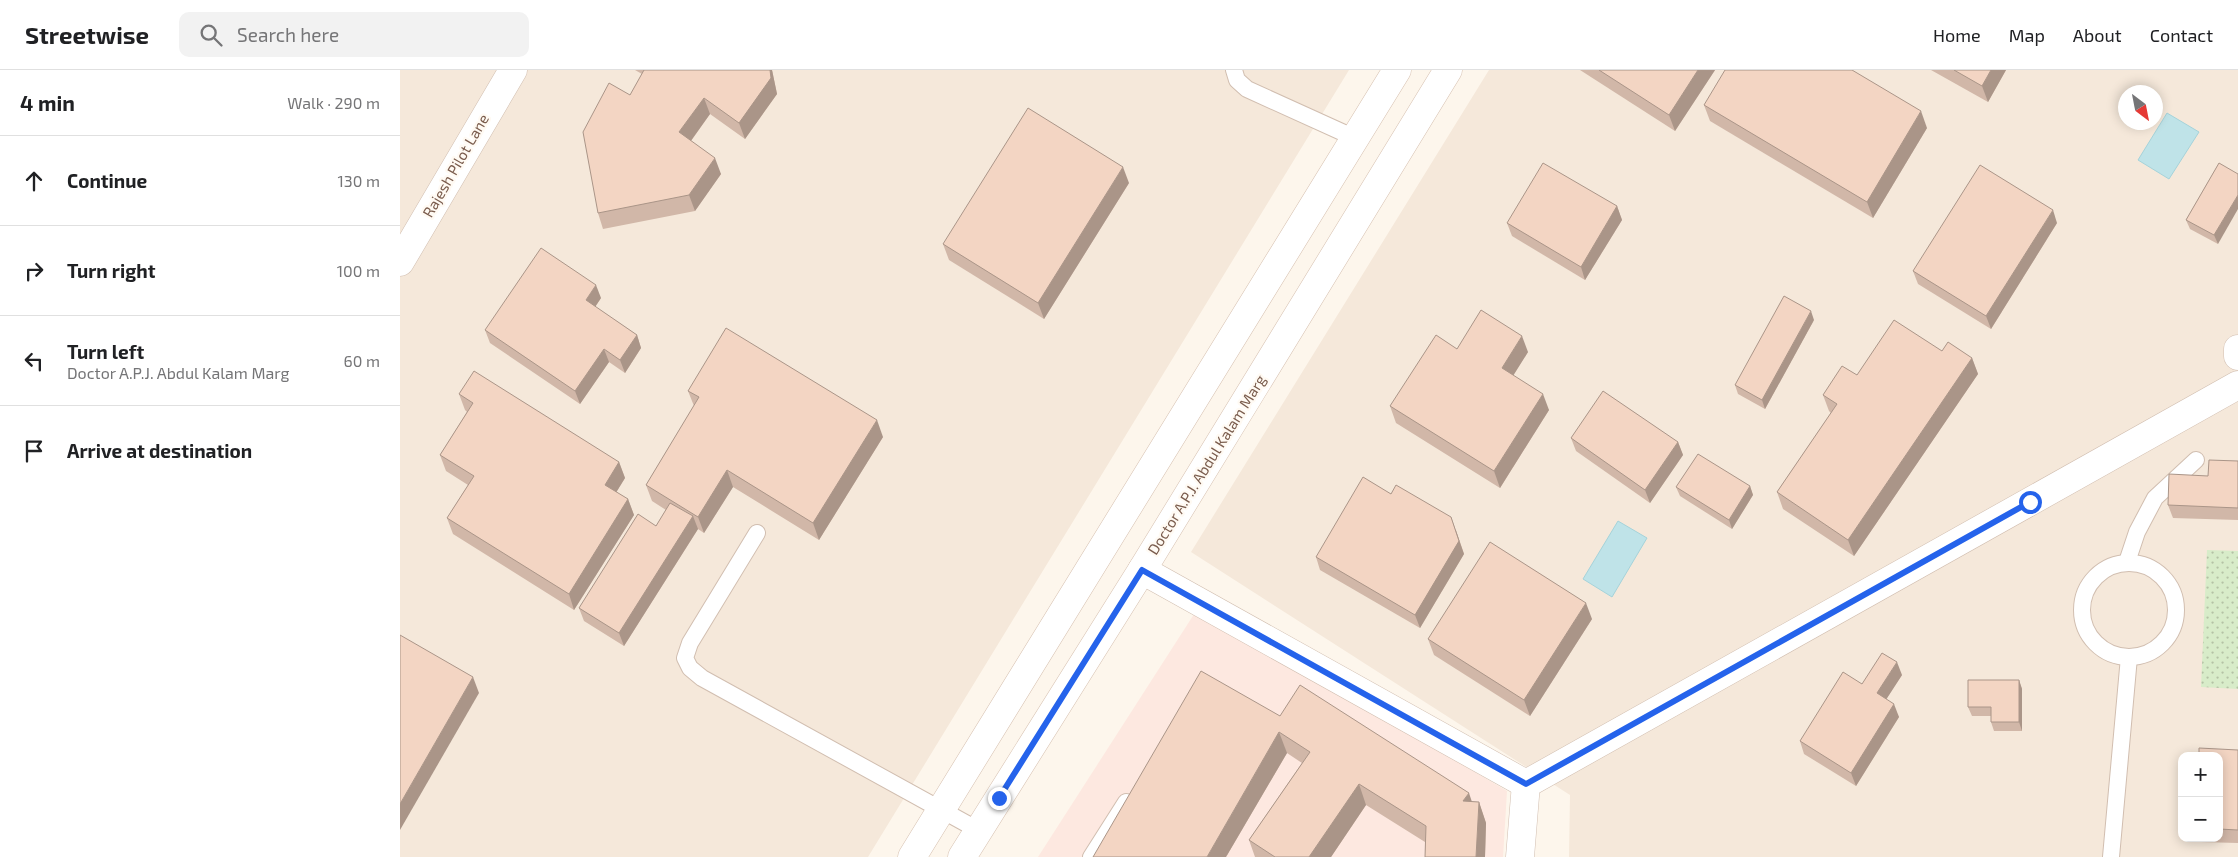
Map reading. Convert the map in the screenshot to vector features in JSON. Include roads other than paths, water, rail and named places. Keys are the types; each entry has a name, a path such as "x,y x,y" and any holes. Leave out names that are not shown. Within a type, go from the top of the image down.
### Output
{"main road":[{"name":"Rajesh Pilot Lane","path":"400,262 513,70"},
{"path":"912,857 1397,70"},
{"name":"Doctor A.P.J. Abdul Kalam Marg","path":"962,857 1142,570 1448,70"},
{"path":"2238,349 2238,356"},
{"path":"1526,784 2238,385"},
{"path":"1142,570 1526,784"},
{"path":"1520,857 1526,784"}],"lane":[{"path":"1234,70 1237,80 1248,89 1355,138"},
{"path":"2127,562 2137,532 2155,498 2196,460"},
{"path":"757,532 690,643 684,658 690,668 702,678 978,830"},
{"path":"2127,562 2144,565 2158,572 2168,582 2175,597 2177,613 2172,629 2164,643 2145,655 2128,657 2112,654 2098,646 2088,634 2083,623 2082,606 2086,591 2095,577 2111,566 2127,562"},
{"path":"2111,857 2128,657"},
{"path":"1091,857 1136,785"}],"water":[{"path":"2167,113 2199,132 2169,179 2138,160 2157,130 2163,130 2163,119"},
{"path":"1618,521 1647,538 1612,597 1583,579"}]}
